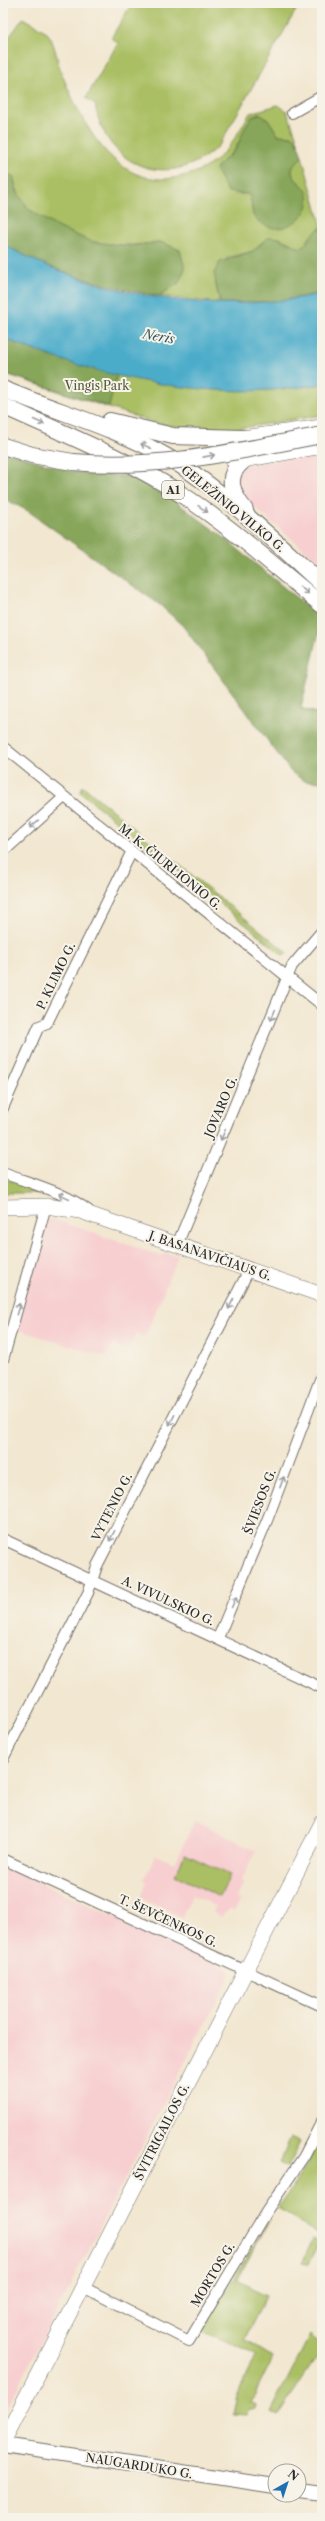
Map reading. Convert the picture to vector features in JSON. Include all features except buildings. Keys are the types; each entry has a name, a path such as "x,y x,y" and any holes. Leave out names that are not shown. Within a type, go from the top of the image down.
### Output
{"highway":[{"name":"GELEŽINIO VILKO G.","path":"3,389 39,404 95,424 160,453 194,475 257,526 322,584"},
{"path":"39,404 173,436 242,438"},
{"name":"GELEŽINIO VILKO G.","path":"3,406 101,450 186,498 222,523 322,605"},
{"path":"3,446 32,455 73,462 123,466 169,463 322,435"},
{"path":"242,462 234,471 231,484 235,496 257,526"}],"main road":[{"path":"322,427 242,438 232,443 227,450 233,460 242,462 248,459 322,446"},
{"name":"J. BASANAVIČIAUS G.","path":"3,1207 46,1206 80,1211 322,1294"},
{"name":"ŠVITRIGAILOS G.","path":"3,2444 322,1823"},
{"name":"NAUGARDUKO G.","path":"3,2444 267,2485"},
{"path":"307,2491 322,2493"}],"street":[{"path":"292,113 322,96"},
{"name":"M. K. ČIURLIONIO G.","path":"3,747 131,853 322,1005"},
{"path":"3,852 63,798"},
{"name":"P. KLIMO G.","path":"3,1108 39,1026 47,1023 131,853"},
{"name":"JOVARO G.","path":"177,1245 288,979 292,966 322,930"},
{"path":"3,1174 56,1192 79,1203 97,1217"},
{"path":"3,1360 46,1206"},
{"name":"VYTENIO G.","path":"3,1759 88,1593 97,1566 249,1270"},
{"name":"ŠVIESOS G.","path":"218,1638 268,1518 322,1374"},
{"name":"A. VIVULSKIO G.","path":"3,1539 218,1638 322,1688"},
{"name":"T. ŠEVČENKOS G.","path":"3,1859 322,2006"},
{"name":"MORTOS G.","path":"83,2287 189,2341 266,2212 304,2156 322,2121"}],"shaded area":[{"path":"322,453 322,565 240,495 236,477 245,465"},
{"path":"52,1219 161,1256 166,1253 178,1256 145,1337 136,1333 128,1351 113,1344 106,1357 15,1329 46,1222"},
{"path":"195,1820 256,1851 241,1881 244,1882 236,1898 240,1901 234,1911 230,1909 224,1913 222,1917 213,1913 216,1906 192,1895 182,1917 140,1898 147,1882 144,1880 155,1855 174,1863"},
{"path":"3,1866 227,1969 231,1973 3,2415"}],"green space":[{"path":"132,3 300,3 220,144 202,159 182,167 163,170 144,167 127,158 112,145 101,127 95,104 86,98 118,43 111,38"},
{"path":"23,18 48,34 61,72 78,109 89,128 101,146 116,161 132,172 151,178 173,178 188,175 201,170 211,164 228,148 250,113 278,105 287,111 299,144 291,136 278,135 268,119 252,116 235,149 216,168 234,194 248,194 252,198 253,215 305,188 295,179 291,170 292,166 302,156 322,227 317,230 300,248 279,238 263,241 253,251 227,258 215,282 220,303 158,296 178,284 161,242 111,245 94,242 59,229 41,219 25,205 17,189 13,176 3,174 3,46"},
{"path":"259,114 268,119 278,135 291,136 296,139 302,156 293,167 292,174 306,190 308,203 306,210 297,220 284,227 272,228 258,221 254,217 251,200 248,194 228,192 216,171 221,163 235,150 244,129 250,120"},
{"path":"3,174 13,176 17,192 29,209 57,227 93,242 131,246 161,242 180,250 185,269 178,284 158,296 117,288 78,277 40,263 3,244"},
{"path":"322,227 322,293 279,301 220,303 214,273 220,262 253,251 269,237 279,238 300,248 317,230"},
{"path":"3,338 50,354 111,371 141,379 170,384 199,388 258,391 322,384 322,415 236,429 179,427 155,423 3,373"},
{"name":"Vingis Park","path":"3,338 43,353 117,375 109,407 3,373"},
{"path":"3,451 74,472 134,477 172,499 222,536 322,619 301,708 322,715 322,782 305,781 291,772 183,626 160,605 28,511 3,498"},
{"path":"83,786 164,853 161,857 80,792"},
{"path":"173,860 288,953 283,955 171,864"},
{"path":"3,1178 47,1193 3,1193"},
{"path":"185,1854 230,1875 220,1897 175,1875"},
{"path":"322,2136 322,2237 278,2208 302,2173"},
{"path":"291,2138 300,2142 287,2167 279,2163"},
{"path":"270,2219 237,2280 267,2295 244,2340 273,2358 251,2402 256,2405 255,2409 248,2411 247,2415 233,2414 237,2396 256,2356 241,2347 201,2331"},
{"path":"313,2239 319,2242 308,2264 302,2263"},
{"path":"310,2335 322,2345 322,2349 278,2416 271,2412"}],"water":[{"name":"Neris","path":"3,244 39,262 77,277 117,289 158,297 200,302 242,303 283,300 322,293 322,384 282,389 241,391 200,389 160,384 80,366 3,338"}]}
